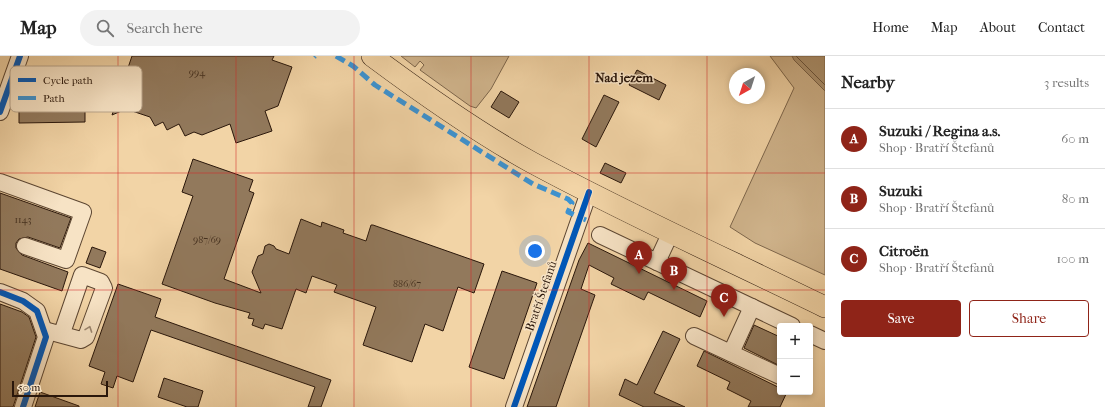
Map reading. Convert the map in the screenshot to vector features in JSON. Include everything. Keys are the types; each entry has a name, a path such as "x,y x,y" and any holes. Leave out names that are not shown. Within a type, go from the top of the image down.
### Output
{"main road":[{"path":"372,56 438,104 491,139 589,192 825,307"}],"street":[{"path":"16,66 20,56"},
{"path":"0,112 10,84"},
{"path":"0,182 83,212 66,260 25,246"},
{"name":"Bratří Štefanů","path":"514,407 589,192"},
{"path":"657,262 671,232"},
{"path":"600,235 786,323"},
{"path":"0,292 23,301 37,311 46,337 23,407"},
{"path":"732,353 752,307"},
{"path":"44,330 62,333"},
{"path":"813,335 825,341"},
{"path":"694,336 777,375"}],"shaded area":[{"path":"401,56 509,56 491,89 476,108 470,106 420,70 424,65 420,61 415,67"},
{"path":"770,56 792,56 825,91 825,275 755,243 730,227 794,88"}],"water":[{"path":"792,56 825,56 825,91 794,60"}],"building":[{"path":"132,56 274,56 272,60 292,67 278,106 265,111 272,131 236,143 230,124 202,135 194,132 185,136 179,124 167,130 163,122 155,126 150,117 135,112 142,112 142,66 129,66"},
{"path":"637,70 666,85 659,100 629,85"},
{"path":"501,91 519,102 509,118 491,107"},
{"path":"604,95 619,102 596,147 582,139"},
{"path":"19,112 85,112 85,122 19,123"},
{"path":"193,159 253,180 249,191 254,193 224,279 261,293 252,272 258,256 263,254 265,246 269,244 274,246 276,249 289,254 301,219 321,227 322,222 344,230 343,233 366,241 371,225 373,225 484,264 474,293 458,287 443,331 425,324 412,362 363,345 376,307 334,292 337,285 312,276 306,293 296,289 282,329 265,324 263,329 252,325 254,319 248,318 250,313 215,303 162,284 193,196 182,192"},
{"path":"605,163 626,173 621,183 600,173"},
{"path":"0,193 71,218 60,248 28,237 19,239 16,243 16,248 22,255 68,272 62,291 0,269"},
{"path":"588,243 707,301 700,317 648,292 644,300 611,284 614,278 589,265 581,289 595,295 556,407 527,407 579,260"},
{"path":"92,247 106,252 100,268 86,263"},
{"path":"502,271 537,283 504,379 469,367"},
{"path":"118,284 161,299 155,317 331,380 321,407 308,407 315,387 151,330 133,382 117,376 113,388 101,384 105,372 89,366"},
{"path":"0,304 22,312 29,317 36,337 13,407 0,407"},
{"path":"754,325 777,336 777,364 744,348"},
{"path":"663,331 680,339 654,393 685,407 644,407 619,395 625,379 637,385"},
{"path":"704,351 777,387 777,395 786,395 780,407 748,407 751,401 727,389 730,382 697,366"},
{"path":"164,378 203,391 198,407 187,407 158,397"},
{"path":"40,392 79,406 79,407 35,407"}],"marked path":[{"path":"336,56 353,66 375,85 533,184 568,199 572,203 568,212 586,220"}],"cycle path":[{"path":"16,66 20,56"},
{"path":"0,112 10,84"},
{"path":"514,407 589,192"},
{"path":"0,292 23,301 37,311 46,337 23,407"}],"place":[{"name":"Suzuki / Regina a.s.","path":"639,274"},
{"name":"Suzuki","path":"674,290"},
{"name":"Citroën","path":"724,317"}],"district":[{"name":"Nad jezem","path":"624,77"}]}
